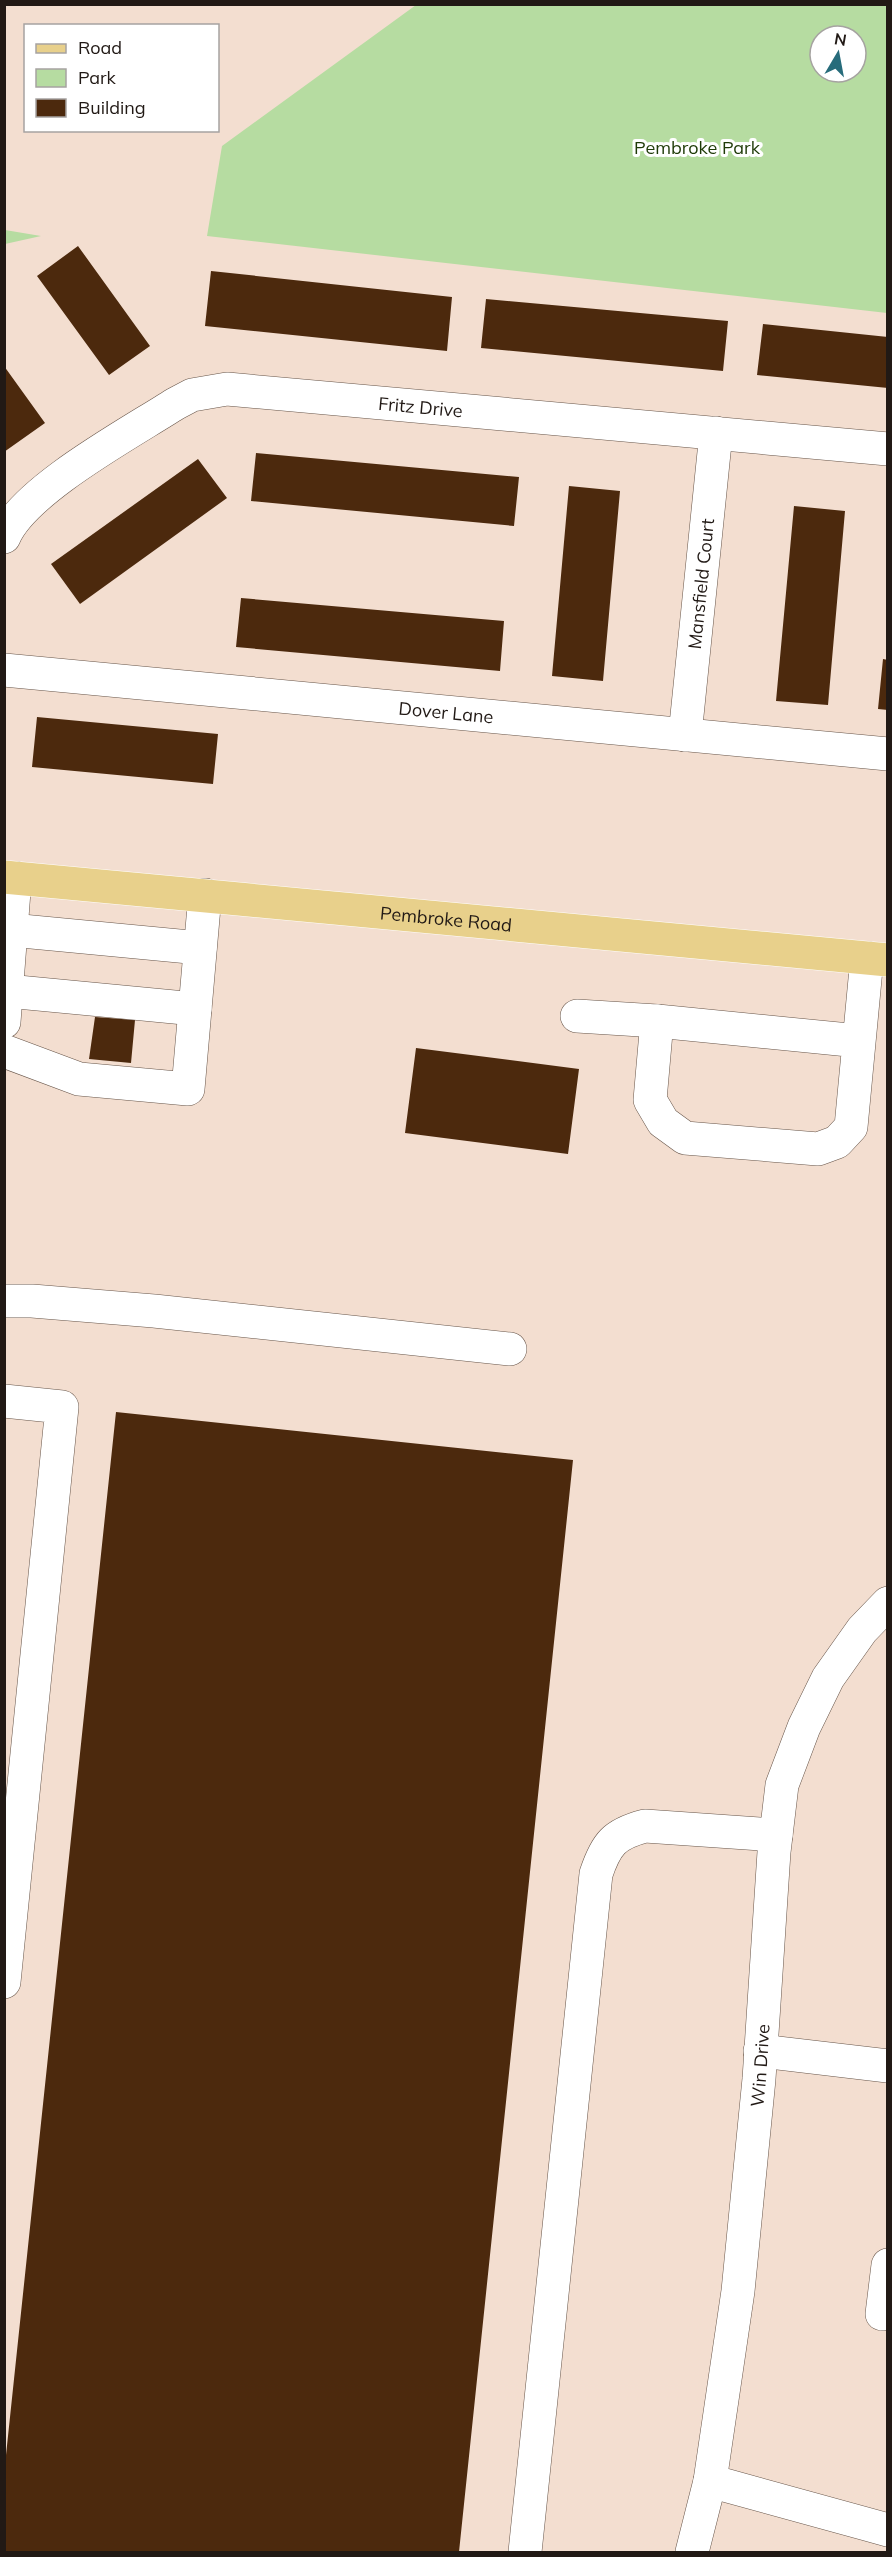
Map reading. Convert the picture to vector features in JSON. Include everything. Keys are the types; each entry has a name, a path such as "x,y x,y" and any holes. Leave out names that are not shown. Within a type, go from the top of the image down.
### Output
{"main road":[{"name":"Pembroke Road","path":"10,878 877,959"}],"street":[{"name":"Fritz Drive","path":"4,537 20,513 39,494 175,404 209,391 243,389 888,450"},
{"name":"Mansfield Court","path":"685,735 716,433"},
{"name":"Dover Lane","path":"4,670 888,754"},
{"path":"10,878 11,930 6,1006 195,1009"},
{"path":"4,1051 79,1079 188,1089 205,895"},
{"path":"11,930 200,948"},
{"path":"657,1022 650,1100 663,1122 685,1138 818,1149 837,1142 851,1127 860,1041 877,959"},
{"path":"577,1016 860,1041"},
{"path":"4,1301 32,1301 154,1311 510,1349"},
{"path":"4,1401 62,1407 4,1982"},
{"name":"Win Drive","path":"692,2553 710,2481 738,2291 782,1785 828,1678 862,1630 888,1603"},
{"path":"525,2553 595,1886 604,1848 625,1831 645,1826 776,1835"},
{"path":"760,2051 888,2066"},
{"path":"882,2314 888,2265"},
{"path":"710,2481 888,2530"}],"green space":[{"name":"Pembroke Park","path":"416,5 887,5 887,313 207,236 222,146"},
{"path":"5,230 41,236 5,244"}],"building":[{"path":"78,246 150,346 109,375 37,276"},
{"path":"211,271 452,297 447,351 205,326"},
{"path":"486,299 728,321 723,371 481,348"},
{"path":"763,324 888,337 888,388 757,375"},
{"path":"4,366 45,423 4,452"},
{"path":"256,453 519,477 514,526 251,501"},
{"path":"198,459 227,498 80,604 51,564"},
{"path":"569,486 620,491 603,681 552,676"},
{"path":"794,506 845,511 828,705 776,701"},
{"path":"241,598 504,621 500,671 236,647"},
{"path":"883,659 888,660 888,710 878,709"},
{"path":"37,717 218,734 213,784 32,767"},
{"path":"95,1017 135,1020 131,1063 89,1059"},
{"path":"416,1048 579,1069 568,1154 405,1133"},
{"path":"116,1412 573,1460 459,2552 4,2552 4,2474"}]}
